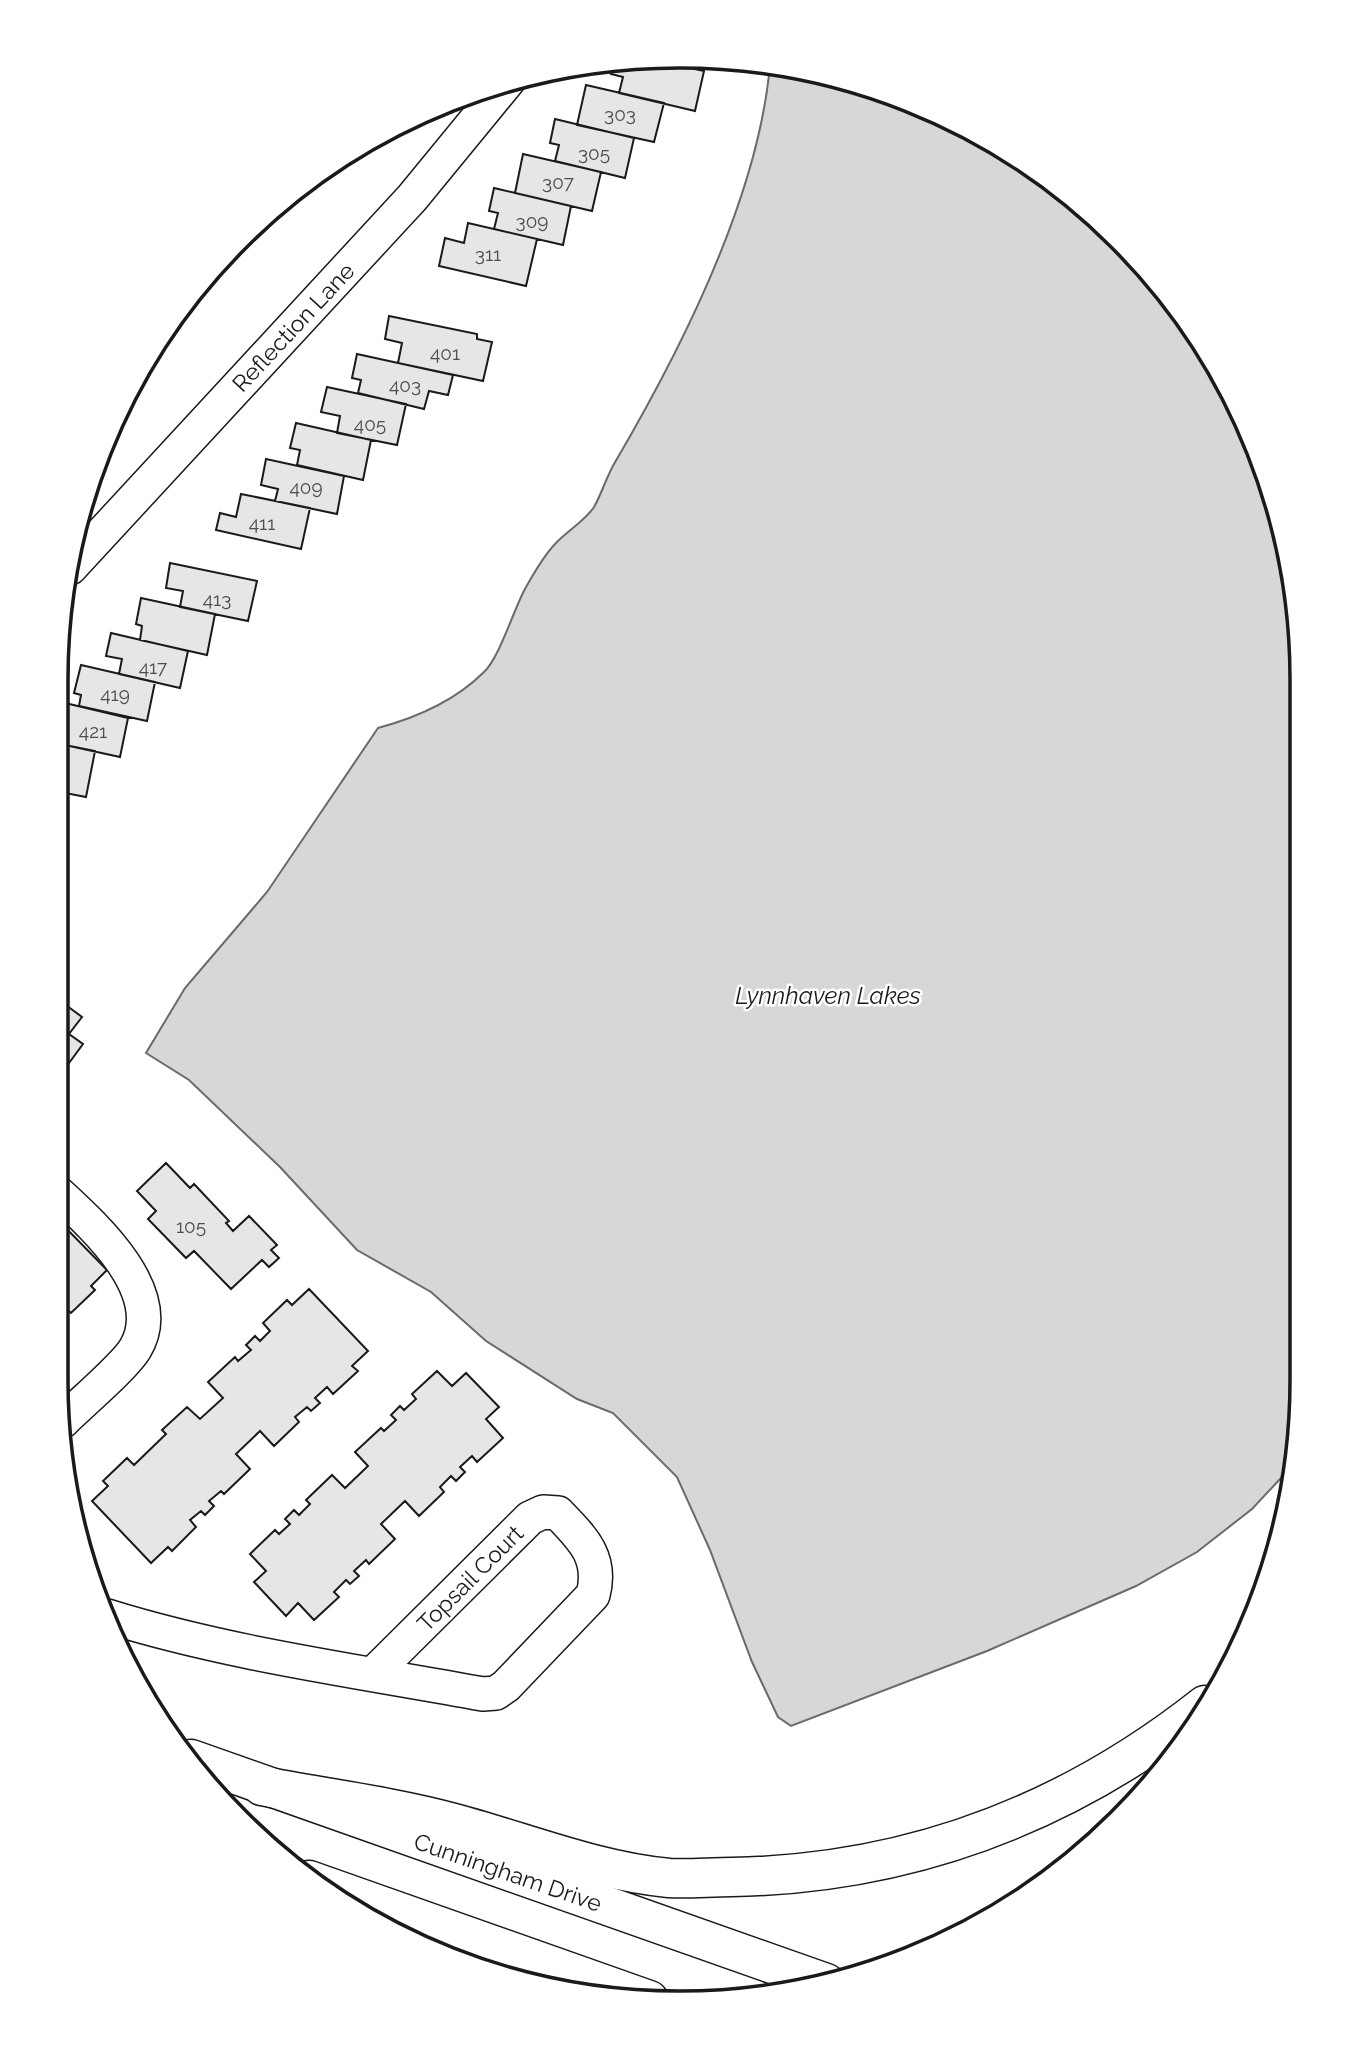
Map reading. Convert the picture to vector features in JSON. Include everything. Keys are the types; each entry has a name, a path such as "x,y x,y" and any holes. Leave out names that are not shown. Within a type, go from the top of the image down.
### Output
{"main road":[{"path":"262,1786 453,1823 549,1854 668,1878 769,1876 862,1865 941,1844 1020,1818 1093,1783 1160,1740 1187,1719"},
{"name":"Cunningham Drive","path":"204,1764 808,1977"},
{"path":"351,1895 612,1987"}],"street":[{"name":"Reflection Lane","path":"81,556 412,198 495,97"},
{"path":"68,1202 116,1254 142,1296 144,1322 135,1349 70,1414"},
{"name":"Topsail Court","path":"117,1619 202,1641 373,1674 483,1694 496,1693 506,1686 593,1595 596,1570 587,1543 558,1513 543,1511 530,1518 373,1674"}],"water":[{"name":"Lynnhaven Lakes","path":"769,75 837,89 913,115 949,131 1018,171 1051,194 1111,247 1164,307 1187,340 1227,409 1243,445 1269,521 1278,560 1285,599 1290,679 1290,1380 1282,1477 1252,1509 1197,1552 1136,1586 987,1651 791,1726 778,1717 752,1662 710,1550 677,1477 613,1413 577,1399 486,1341 431,1292 357,1250 280,1167 189,1080 146,1053 185,988 267,892 378,728 434,707 461,691 484,672 496,655 521,596 547,553 594,507 611,469 665,372 713,271 750,167 763,115"}],"building":[{"path":"679,68 704,71 695,111 619,93 623,77 611,74"},
{"path":"586,85 664,103 654,142 577,125"},
{"path":"555,119 634,138 625,178 555,161 559,145 550,143"},
{"path":"523,154 601,172 592,211 515,193"},
{"path":"494,188 571,206 563,245 494,229 498,213 489,211"},
{"path":"468,223 537,239 526,286 439,266 445,238 464,243"},
{"path":"389,316 477,334 477,339 492,342 483,381 398,363 402,343 385,339"},
{"path":"357,354 453,375 448,395 429,391 424,409 358,393 361,380 352,378"},
{"path":"327,387 406,404 397,445 337,433 340,416 321,412"},
{"path":"296,423 371,440 363,480 297,465 300,450 290,448"},
{"path":"266,459 344,476 337,514 275,501 278,489 261,485"},
{"path":"241,494 310,508 301,549 216,530 220,513 236,517"},
{"path":"170,563 257,581 248,621 180,607 183,591 166,588"},
{"path":"141,598 215,614 207,655 140,640 142,626 136,624"},
{"path":"111,633 188,651 180,688 119,674 122,659 106,656"},
{"path":"81,665 155,682 147,721 79,706 81,695 74,693"},
{"path":"68,704 128,718 120,757 68,746"},
{"path":"68,746 95,751 86,797 68,794"},
{"path":"68,1007 82,1017 69,1034 83,1044 68,1064"},
{"path":"166,1163 190,1188 194,1184 229,1221 226,1223 233,1231 249,1216 277,1245 271,1250 279,1258 269,1267 262,1260 231,1289 194,1251 186,1258 148,1219 156,1211 137,1191"},
{"path":"68,1230 107,1270 91,1286 95,1290 71,1313 68,1310"},
{"path":"309,1289 368,1351 352,1366 358,1371 333,1394 327,1387 315,1398 320,1403 311,1411 307,1407 295,1417 299,1422 274,1446 260,1431 236,1454 250,1469 224,1494 221,1491 209,1501 214,1506 205,1515 201,1511 190,1520 196,1527 172,1551 168,1547 151,1563 92,1501 108,1486 103,1481 127,1458 134,1465 166,1434 162,1430 187,1407 200,1419 223,1398 208,1382 235,1357 238,1361 251,1350 246,1345 255,1336 260,1341 270,1331 263,1323 287,1300 292,1305"},
{"path":"437,1371 452,1386 466,1373 499,1407 486,1419 503,1438 477,1462 472,1456 460,1467 465,1472 456,1481 451,1476 440,1487 444,1492 419,1516 405,1501 381,1524 395,1539 369,1564 366,1560 354,1571 359,1576 350,1584 346,1580 334,1592 339,1597 314,1620 298,1603 286,1616 254,1582 266,1571 250,1554 275,1530 279,1534 290,1524 285,1519 294,1510 299,1515 310,1504 306,1500 332,1475 345,1488 368,1466 355,1452 381,1428 384,1431 396,1420 391,1415 400,1406 404,1410 416,1399 412,1394"}]}
